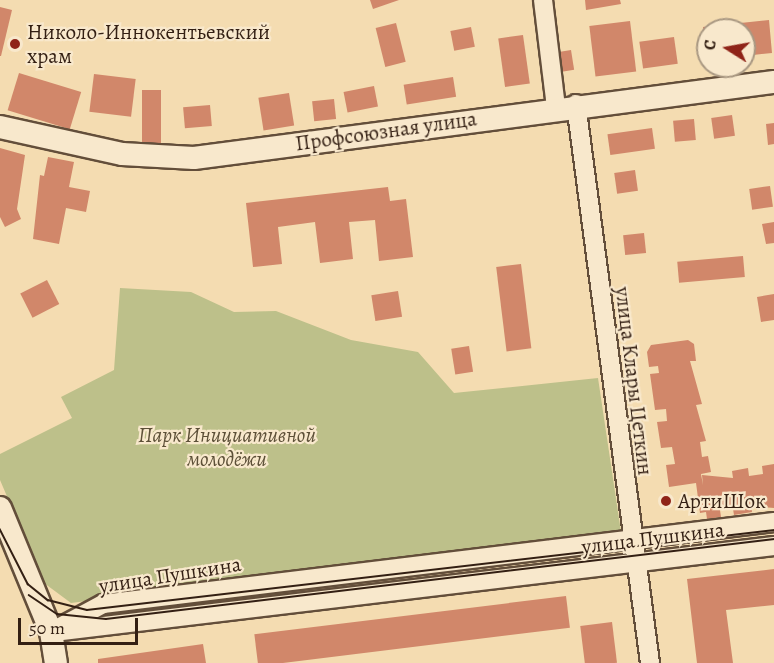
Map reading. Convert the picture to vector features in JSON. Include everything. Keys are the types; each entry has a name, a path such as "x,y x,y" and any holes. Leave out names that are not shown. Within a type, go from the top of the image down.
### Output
{"street":[{"name":"улица Клары Цеткин","path":"543,0 566,106 650,663"},
{"name":"Профсоюзная улица","path":"0,127 122,154 194,158 566,106 774,81"},
{"path":"0,508 51,632 56,663"},
{"name":"улица Пушкина","path":"51,632 103,604 774,522"},
{"name":"улица Пушкина","path":"51,632 774,546"}],"green space":[{"name":"Парк Инициативной молодёжи","path":"120,288 191,292 234,312 276,311 351,340 418,352 454,393 598,378 621,532 71,603 44,583 0,480 0,454 72,418 61,397 114,370"}],"building":[{"path":"370,0 399,0 373,9"},
{"path":"585,0 620,0 621,4 586,10"},
{"path":"0,7 12,10 1,56 0,56"},
{"path":"769,20 772,53 756,55 756,21"},
{"path":"630,21 636,72 596,77 589,26"},
{"path":"396,23 406,62 385,67 376,28"},
{"path":"471,27 475,47 454,51 450,31"},
{"path":"523,35 530,84 505,87 498,38"},
{"path":"674,37 678,64 643,69 639,42"},
{"path":"571,50 574,70 557,72 554,53"},
{"path":"19,73 81,92 70,129 8,110"},
{"path":"94,74 136,79 131,117 89,112"},
{"path":"453,77 456,97 407,105 404,85"},
{"path":"374,86 378,107 348,113 344,92"},
{"path":"142,90 161,90 161,146 142,146"},
{"path":"289,93 294,126 264,130 258,98"},
{"path":"334,99 336,119 314,121 312,101"},
{"path":"210,105 212,126 185,128 183,107"},
{"path":"732,115 735,136 714,139 711,118"},
{"path":"694,119 696,140 675,142 673,121"},
{"path":"774,123 774,144 768,145 766,124"},
{"path":"652,128 655,149 610,155 607,134"},
{"path":"0,148 25,155 17,209 21,219 5,227 0,217"},
{"path":"48,157 74,162 69,187 90,191 86,212 66,208 59,244 33,239 40,175 44,176"},
{"path":"635,170 638,191 617,194 614,173"},
{"path":"770,186 773,207 752,210 749,189"},
{"path":"388,187 390,201 406,199 413,257 379,261 375,220 349,222 353,259 320,263 315,222 278,227 282,264 253,267 246,203"},
{"path":"774,222 774,243 766,244 762,224"},
{"path":"644,233 646,253 625,255 623,235"},
{"path":"743,256 745,277 679,283 677,262"},
{"path":"521,264 531,348 507,351 496,267"},
{"path":"47,280 59,304 33,318 20,294"},
{"path":"398,291 402,317 375,321 371,295"},
{"path":"774,294 774,320 761,322 757,297"},
{"path":"688,340 694,344 696,361 690,361 702,404 696,405 706,441 700,442 702,457 708,456 711,472 701,474 703,485 702,475 733,478 732,471 748,468 749,476 763,474 762,466 774,464 774,508 751,506 752,512 734,515 733,509 720,510 721,517 707,519 706,512 700,513 696,483 669,487 666,465 675,464 672,447 661,448 657,422 667,421 666,409 655,410 650,374 659,373 658,366 649,367 647,352 651,345"},
{"path":"469,346 473,372 455,374 451,349"},
{"path":"774,569 774,605 726,610 733,663 697,663 687,579"},
{"path":"566,596 570,628 283,663 258,663 254,634"},
{"path":"612,622 617,663 585,663 580,626"},
{"path":"203,644 206,663 98,663 98,659"}],"tram line":[{"path":"0,529 28,584 48,600 87,610 774,530"},
{"path":"29,595 57,614 106,619 774,539"}],"place":[{"name":"Николо-Иннокентьевский храм","path":"15,44"},
{"name":"АртиШок","path":"666,501"}]}
